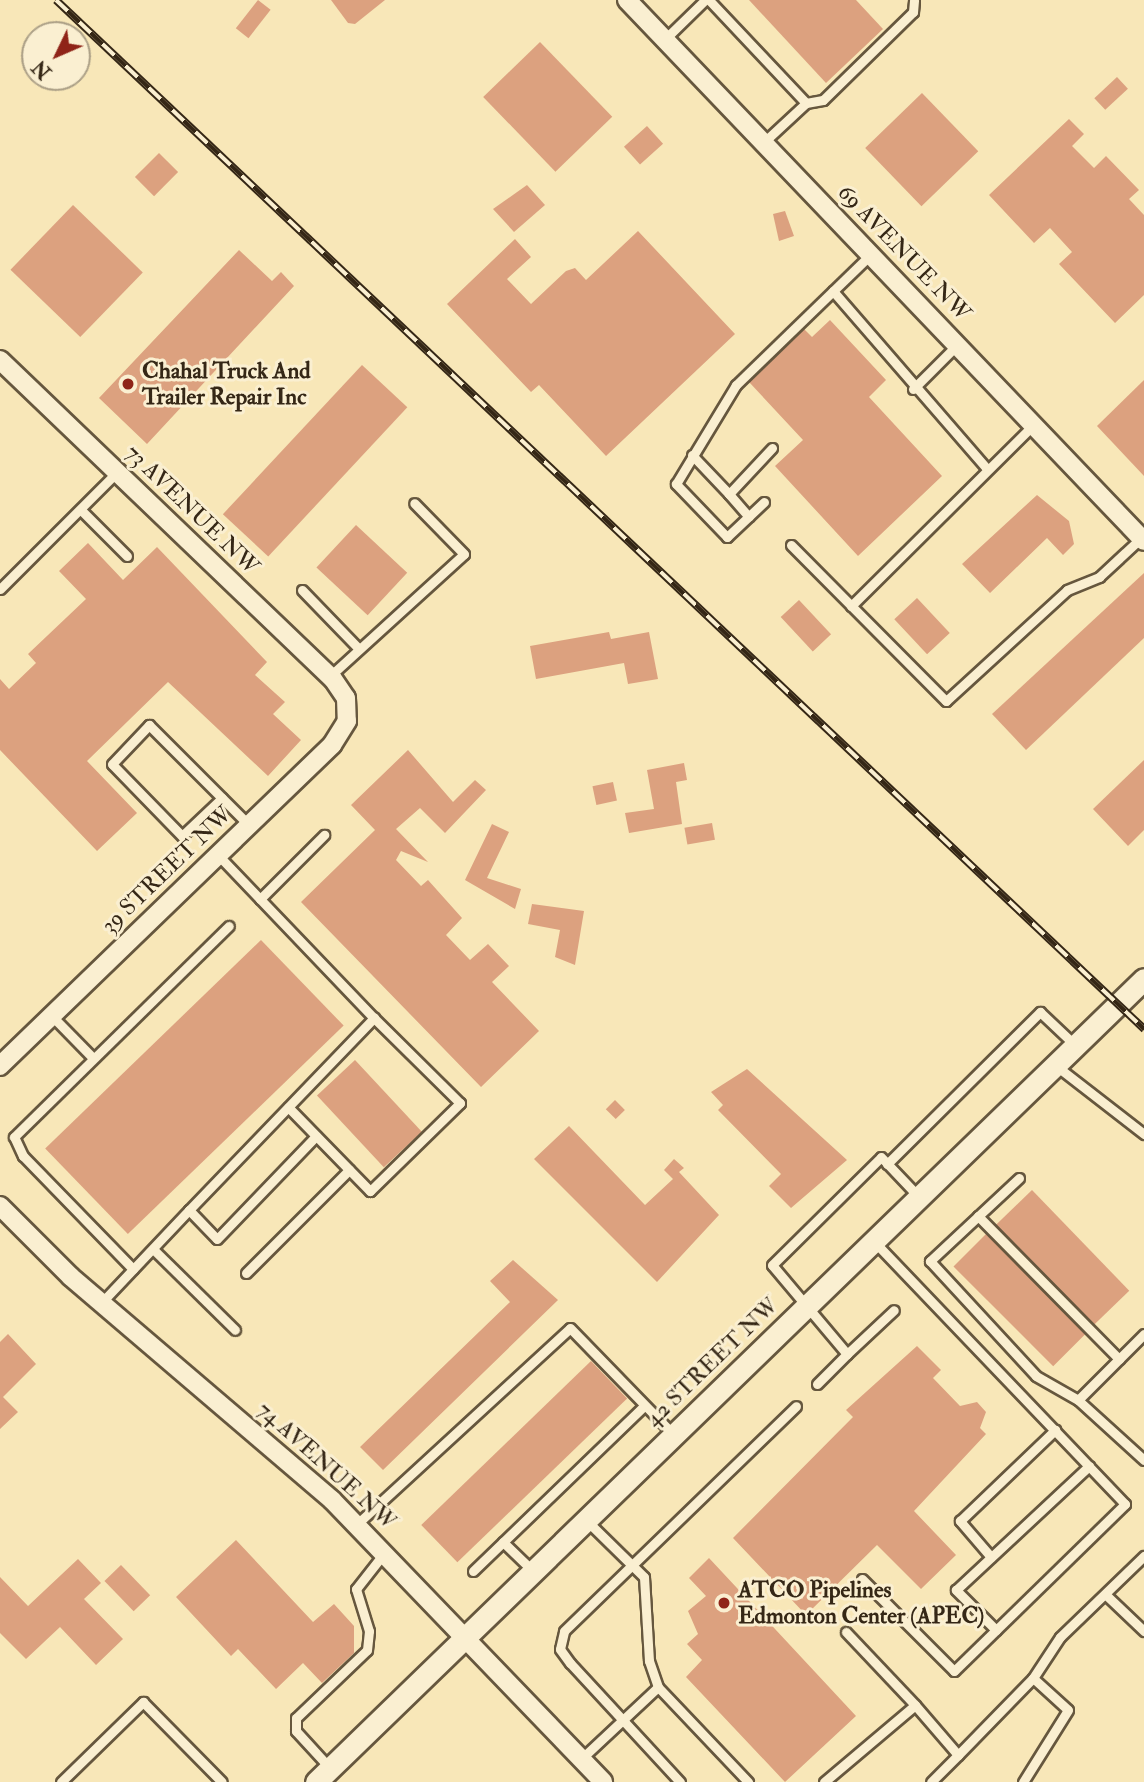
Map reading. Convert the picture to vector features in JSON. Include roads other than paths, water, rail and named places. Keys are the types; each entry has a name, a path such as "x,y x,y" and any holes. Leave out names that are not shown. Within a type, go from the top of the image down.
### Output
{"street":[{"name":"69 AVENUE NW","path":"627,0 1142,540"},
{"name":"73 AVENUE NW","path":"0,360 330,676 346,698"},
{"name":"39 STREET NW","path":"0,1066 332,745 347,721 346,698"},
{"name":"42 STREET NW","path":"323,1775 1144,979"},
{"name":"74 AVENUE NW","path":"0,1206 101,1303 357,1524 467,1636 603,1782"}],"lane":[{"path":"665,40 707,0 806,103"},
{"path":"764,142 806,103 823,100 913,12 914,0"},
{"path":"764,502 727,537 676,484 736,385 871,254"},
{"path":"833,291 899,363 913,389 987,469"},
{"path":"913,389 957,345"},
{"path":"850,606 1033,425"},
{"path":"729,494 772,448"},
{"path":"692,454 749,517"},
{"path":"0,589 117,472"},
{"path":"330,676 464,554 414,503"},
{"path":"81,510 127,556"},
{"path":"791,545 946,701 1067,590 1099,577 1142,540"},
{"path":"302,590 359,649"},
{"path":"222,798 183,836 112,764 149,725 222,798 249,825"},
{"path":"260,900 324,835"},
{"path":"218,855 374,1018 460,1102 370,1191 288,1107"},
{"path":"133,1269 23,1156 15,1137 92,1057 229,926"},
{"path":"887,1164 1040,1012 1075,1045"},
{"path":"52,1016 92,1057"},
{"path":"101,1303 374,1018"},
{"path":"1055,1065 1077,1089 1144,1134"},
{"path":"189,1210 217,1239 316,1136"},
{"path":"847,1354 804,1309 772,1265 881,1157 919,1197"},
{"path":"246,1273 349,1170"},
{"path":"1019,1178 930,1261 1036,1376 1078,1400 1144,1460"},
{"path":"978,1216 1119,1359"},
{"path":"862,1579 954,1671 1125,1504 874,1241"},
{"path":"153,1249 235,1330"},
{"path":"817,1384 894,1310"},
{"path":"357,1524 570,1328 674,1435"},
{"path":"1078,1400 1144,1334"},
{"path":"473,1571 644,1406"},
{"path":"680,1782 559,1649 564,1631 796,1406"},
{"path":"991,1557 960,1521 1055,1430"},
{"path":"996,1630 956,1590 1089,1466"},
{"path":"586,1520 645,1577 649,1661 658,1687 748,1782"},
{"path":"503,1542 533,1571"},
{"path":"323,1775 296,1731 296,1718 367,1650 369,1631 356,1589 385,1552"},
{"path":"931,1782 1033,1678 1060,1637 1144,1556"},
{"path":"1105,1594 1144,1631"},
{"path":"846,1632 958,1755"},
{"path":"1023,1782 1068,1710 1033,1678"},
{"path":"581,1759 658,1687"},
{"path":"61,1782 143,1702 222,1782"},
{"path":"824,1782 915,1705"}],"railway":[{"path":"56,0 1144,1029"}],"place":[{"name":"Chahal Truck And Trailer Repair Inc","path":"128,384"},
{"name":"ATCO Pipelines Edmonton Center (APEC)","path":"724,1603"}]}
